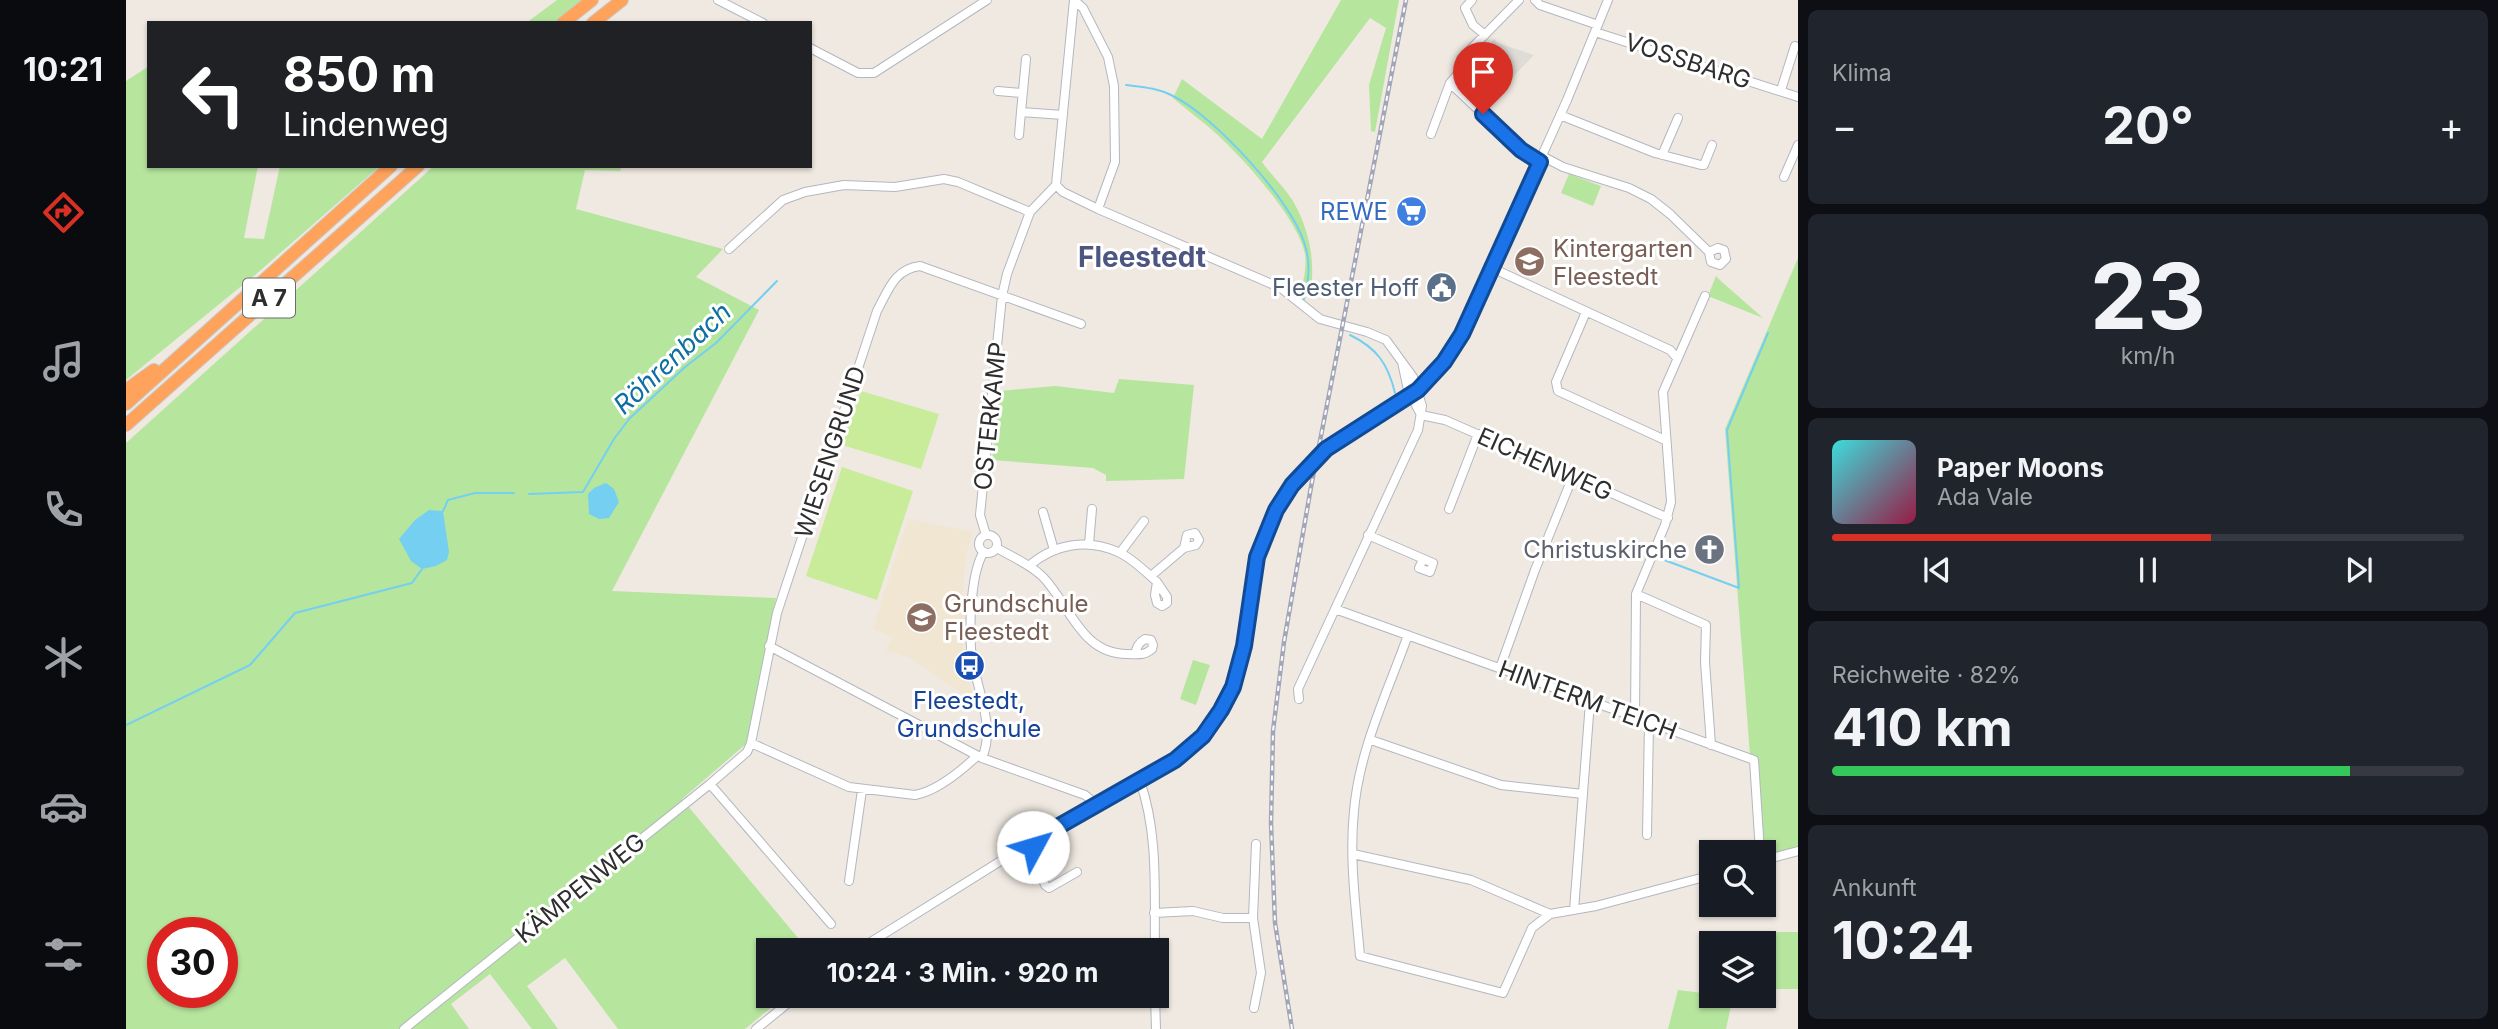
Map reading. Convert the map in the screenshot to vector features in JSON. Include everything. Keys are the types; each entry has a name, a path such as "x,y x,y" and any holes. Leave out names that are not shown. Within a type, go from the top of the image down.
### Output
{"highway":[{"path":"566,21 592,0"},
{"path":"596,21 622,0"},
{"name":"A 7","path":"126,404 389,168"},
{"name":"A 7","path":"126,425 416,168"},
{"path":"126,390 157,368 173,362"}],"street":[{"path":"718,0 759,21"},
{"path":"812,49 858,73 874,73 987,0"},
{"path":"1074,0 1056,185 1063,192 1098,209 1265,280 1288,293 1320,319 1377,335 1390,344 1408,368 1414,392 1422,406 1418,430 1298,690 1299,699"},
{"path":"1074,0 1083,8 1108,57 1114,86 1115,162 1098,209"},
{"path":"1472,0 1465,8 1469,19 1485,35"},
{"path":"1431,134 1450,83 1462,69 1461,59 1519,0"},
{"name":"VOSSBARG","path":"1535,0 1539,5 1597,28 1798,97"},
{"path":"877,938 1031,842 1140,781 1189,750 1203,736 1233,687 1242,656 1257,557 1276,510 1292,485 1326,449 1414,392 1452,351 1541,159 1608,0"},
{"name":"VOSSBARG","path":"1781,90 1796,46"},
{"path":"1019,135 1026,59"},
{"path":"1450,83 1521,150 1602,181 1629,188 1655,202 1709,252"},
{"path":"998,91 1022,93"},
{"path":"1021,112 1063,116"},
{"path":"1560,115 1662,155 1704,165 1712,145"},
{"path":"1662,155 1678,118"},
{"path":"1784,177 1798,145"},
{"path":"729,249 783,200 805,192 844,185 895,187 944,179 958,182 1030,212"},
{"name":"OSTERKAMP","path":"979,757 986,750 985,708 970,638 975,571 983,552 979,543 986,535 980,515 1002,296 1007,274 1030,212 1056,185"},
{"name":"WIESENGRUND","path":"751,743 777,613 877,311 897,275 908,267 920,266 1002,296"},
{"path":"1492,268 1670,350 1677,358"},
{"path":"1002,296 1081,324"},
{"path":"1635,718 1636,594 1668,518 1671,502 1663,392 1705,296"},
{"path":"1586,312 1556,382 1558,391 1665,440"},
{"name":"EICHENWEG","path":"1421,415 1437,417 1668,518"},
{"path":"1449,509 1478,435"},
{"path":"1500,668 1535,570 1573,476"},
{"path":"1089,544 1092,509"},
{"path":"1043,512 1054,550"},
{"path":"1120,553 1144,521"},
{"path":"986,535 994,537 997,548 1030,566 1042,577 1078,628 1094,645 1117,654 1135,654"},
{"path":"1368,535 1423,559"},
{"path":"1030,566 1039,557 1054,550 1089,544 1120,553 1154,579 1184,548"},
{"path":"983,552 991,553 997,548"},
{"path":"1636,594 1706,625 1705,662 1711,745"},
{"name":"HINTERM TEICH","path":"1335,608 1754,760 1759,840"},
{"path":"1408,635 1370,740 1354,810 1353,854 1360,956 1503,993 1532,928 1550,914 1699,878"},
{"path":"769,646 979,757 1085,795 1097,805"},
{"path":"1574,909 1590,702"},
{"path":"1647,835 1649,723"},
{"path":"1370,740 1502,785 1583,794"},
{"path":"751,743 849,787 915,795 925,793 979,757"},
{"name":"KÄMPENWEG","path":"404,1029 710,784 747,752 751,743"},
{"path":"1140,781 1154,856 1155,938"},
{"path":"710,784 831,924"},
{"path":"849,881 862,790"},
{"path":"1031,842 1045,885 1049,888 1077,872"},
{"path":"1254,1008 1261,973 1253,918 1256,844"},
{"path":"1776,857 1798,851"},
{"path":"1353,854 1471,880 1550,914"},
{"path":"1154,913 1193,911 1223,918 1253,918"},
{"path":"756,1029 782,1008"},
{"path":"1156,1008 1156,1029"}],"shaded area":[{"path":"1494,39 1498,43 1534,55 1508,82 1498,72 1501,64 1488,46"},
{"name":"Grundschule Fleestedt","path":"908,519 973,532 966,554 962,597 966,602 963,648 965,669 975,701 908,657 886,651 893,637 873,629"}],"green space":[{"path":"557,0 584,0 557,21 529,21"},
{"path":"1341,0 1399,0 1375,132 1371,131 1369,85 1386,28 1370,18 1262,162 1293,201 1304,224 1312,260 1310,297 1300,292 1305,273 1305,254 1301,241 1283,210 1233,150 1173,98 1182,79 1262,139"},
{"path":"147,67 147,168 258,168 244,238 264,239 280,168 378,168 255,275 126,380 126,81"},
{"path":"432,168 621,168 620,171 585,170 576,209 723,249 696,277 759,310 612,591 776,598 747,743 682,799 798,938 756,938 756,1008 770,1008 745,1029 618,1029 565,958 527,986 558,1029 532,1029 490,974 451,1004 469,1029 126,1029 126,443"},
{"path":"1569,174 1601,186 1593,206 1561,193"},
{"path":"1798,258 1798,847 1776,853 1776,840 1762,840 1750,755 1725,429"},
{"path":"1716,276 1722,282 1763,318 1708,296"},
{"path":"1119,379 1194,385 1184,479 1106,481 1106,475 1093,468 992,460 1000,391 1055,386 1114,393"},
{"path":"861,391 939,414 921,469 842,445"},
{"path":"842,467 913,491 877,600 806,576"},
{"path":"1193,660 1210,665 1196,705 1180,699"},
{"path":"1776,932 1798,932 1798,989 1776,989"},
{"path":"1678,990 1699,993 1699,1008 1730,1008 1726,1029 1668,1029"}],"water":[{"path":"606,483 614,489 619,502 609,518 599,519 589,514 588,494"},
{"path":"429,510 443,511 449,552 447,560 422,569 411,561 399,539 415,520"}],"waterway":[{"name":"Röhrenbach","path":"1126,85 1162,91 1190,106 1249,160 1283,204 1304,242 1308,257 1304,299"},
{"name":"Röhrenbach","path":"529,494 583,492 629,419 685,367 716,343 777,281"},
{"path":"1659,558 1739,588 1727,430 1768,333"},
{"name":"Röhrenbach","path":"1350,335 1367,345 1380,358 1395,393"},
{"name":"Röhrenbach","path":"443,511 448,500 475,493 514,493"},
{"name":"Röhrenbach","path":"126,725 250,665 295,613 412,583 422,569"}],"railway":[{"path":"1292,1029 1275,923 1271,824 1273,731 1284,642 1311,487 1406,0"}],"place":[{"name":"REWE","path":"1411,211"},
{"name":"Kintergarten Fleestedt","path":"1530,262"},
{"name":"Fleester Hoff","path":"1442,287"},
{"name":"Christuskirche","path":"1710,549"},
{"name":"Grundschule Fleestedt","path":"921,617"},
{"name":"Fleestedt, Grundschule","path":"969,666"}],"district":[{"name":"Fleestedt","path":"1142,257"}],"route":[{"path":"1033,847 1031,842 1156,772 1189,750 1203,736 1233,687 1244,646 1257,557 1267,528 1292,485 1326,449 1418,390 1452,351 1540,162 1521,150 1483,114"}]}
